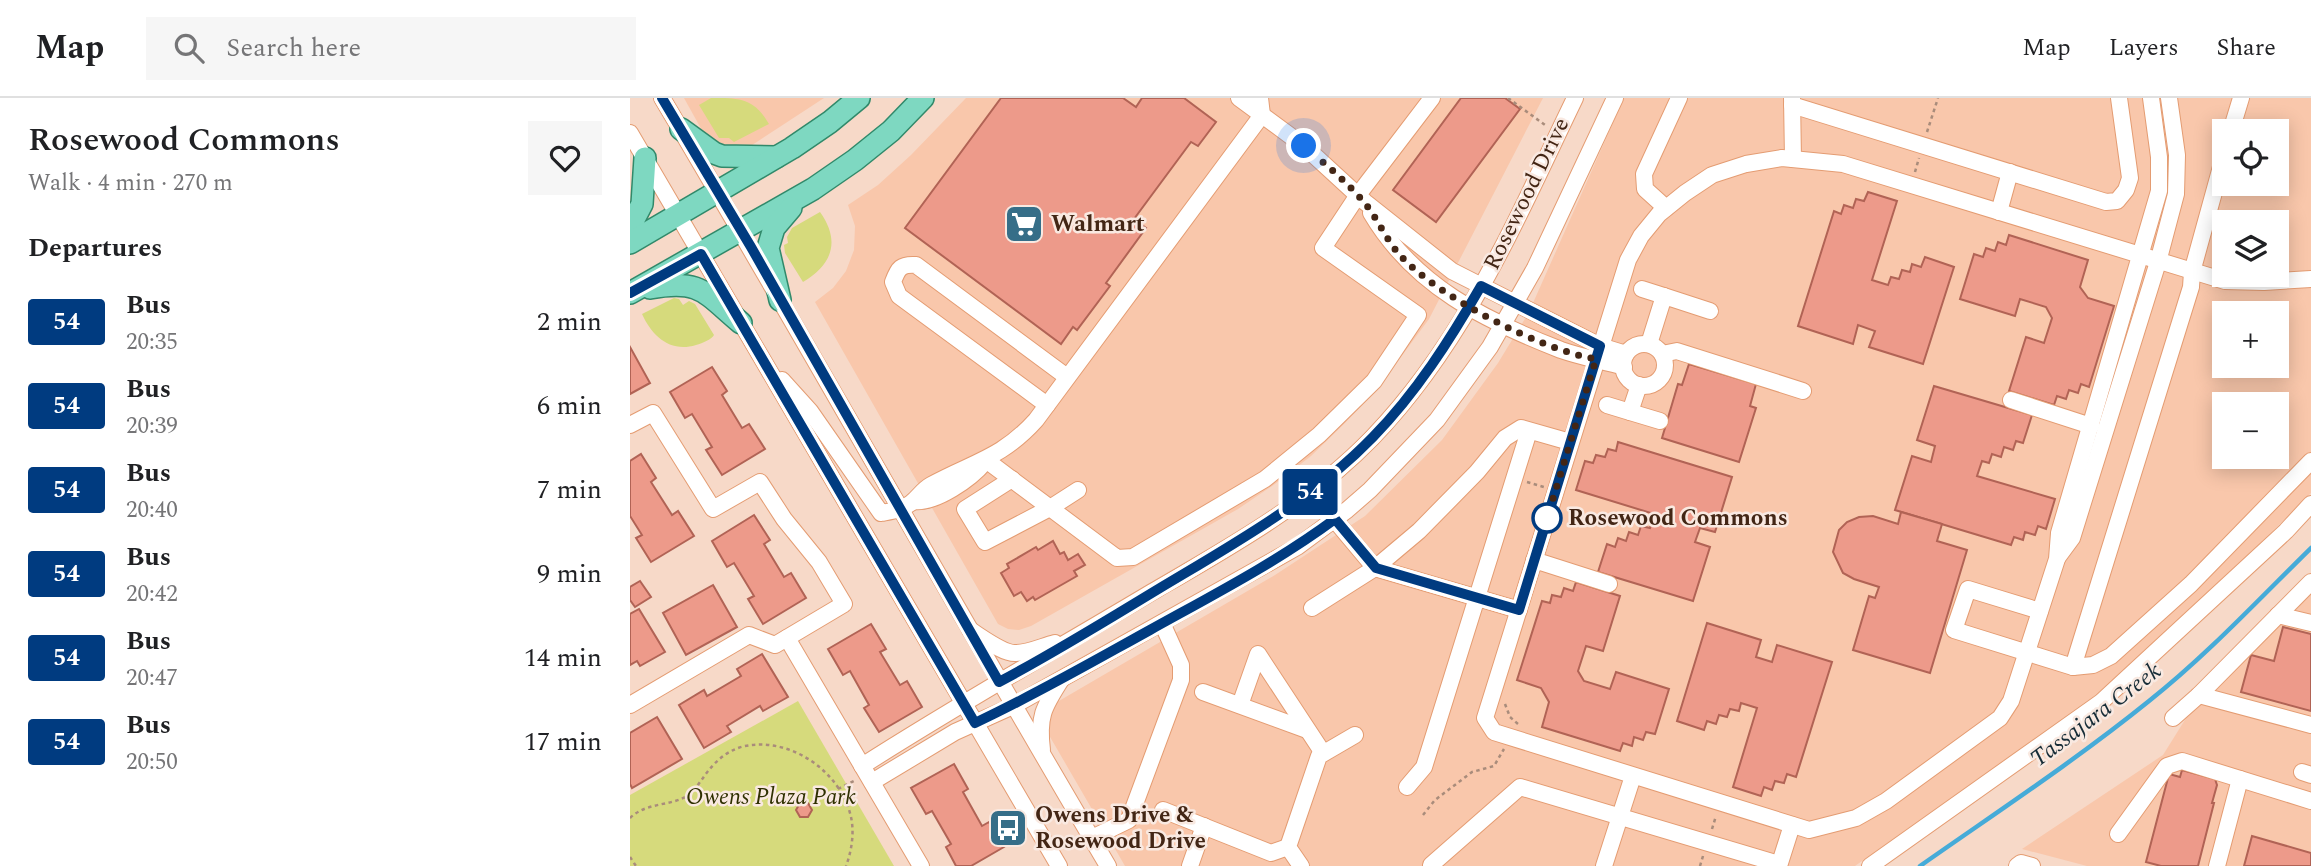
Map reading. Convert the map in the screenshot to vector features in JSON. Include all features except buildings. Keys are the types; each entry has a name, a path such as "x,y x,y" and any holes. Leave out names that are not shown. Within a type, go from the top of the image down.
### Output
{"main road":[{"path":"630,243 778,157 830,122 859,98"},
{"path":"634,291 741,231 855,160 891,131 923,98"},
{"path":"681,129 713,153 722,156 778,157"},
{"path":"630,227 642,204 645,158"},
{"path":"780,300 768,248 770,236 801,195"},
{"path":"634,291 689,284 699,288 741,323"}],"street":[{"path":"662,98 780,300 907,505 970,630 1108,866"},
{"path":"1239,98 1319,159 1361,199 1452,271 1515,303 1598,352 1625,361"},
{"path":"761,358 810,411 881,513 907,505 919,492 962,468 986,460 1025,432 1262,115 1260,98"},
{"path":"986,460 1117,558 1133,557 1265,479 1319,435 1374,381 1418,315 1323,248 1432,98"},
{"name":"Rosewood Drive","path":"867,774 962,702 1269,523 1322,483 1372,438 1443,351 1494,265 1575,98"},
{"name":"Rosewood Drive","path":"867,774 1013,706 1297,547 1335,519 1385,475 1437,420 1503,325 1535,268 1615,98"},
{"path":"1666,208 1645,189 1644,174 1679,98"},
{"path":"1793,159 1792,102 2010,173 2106,202 2117,201 2126,190 2130,178 2119,98"},
{"path":"2151,98 2159,157 2159,191 2142,257 2059,533 2057,559 2011,701 2000,718 1886,801 1856,818 1809,830 1633,776 1516,729 1494,732 1485,718 1628,260 1641,236 1666,208 1712,175 1746,164 1782,158 1843,164 1999,212 2142,257 2158,262 2225,281 2311,279"},
{"path":"2057,559 2072,537 2158,262 2176,194 2177,155 2169,98"},
{"path":"2235,119 2241,98"},
{"path":"630,133 1059,866"},
{"path":"1999,212 2010,173"},
{"path":"2073,667 2191,287 2192,272 2213,196"},
{"path":"1361,199 1382,232 1420,275 1503,325 1562,350 1598,352"},
{"path":"1047,405 899,296 892,282 897,269 903,264 916,265 1067,377"},
{"path":"1642,289 1710,311"},
{"path":"1625,361 1628,379 1639,385 1650,386 1662,376 1665,369 1656,349 1664,296"},
{"path":"1625,361 1640,344 1677,351 1803,391"},
{"path":"1630,412 1639,385"},
{"path":"2011,400 2091,426"},
{"path":"1607,405 1660,421"},
{"path":"630,425 653,413 713,509 760,482 784,519 819,562 844,604 775,645 749,635 630,705"},
{"path":"1312,608 1376,568 1419,531 1477,472 1505,438 1521,428 1570,442"},
{"path":"1407,787 1424,766 1529,431"},
{"path":"2040,611 1968,589 1954,630 2073,667 2094,665 2111,656 2191,584 2311,461"},
{"path":"1012,479 965,509 985,542 1051,508 1078,490"},
{"path":"1870,866 2101,702 2286,531 2311,504"},
{"path":"1335,519 1376,568 1519,610"},
{"path":"1534,560 1609,584"},
{"path":"2173,718 2309,585"},
{"path":"2278,615 2311,623"},
{"path":"1091,838 1129,820 1181,680 1181,665 1174,644 1162,623"},
{"path":"970,630 1002,650 1015,654 1072,640"},
{"path":"787,638 922,866"},
{"path":"1240,705 1258,654 1323,753"},
{"path":"1043,756 1040,724 1042,712 1062,679"},
{"path":"1203,692 1307,730"},
{"path":"2199,695 2311,725"},
{"path":"1163,810 1205,826 1267,860 1288,847 1320,755 1354,735"},
{"path":"2118,834 2167,766 2182,761 2311,801"},
{"path":"1604,866 1633,776"},
{"path":"2217,866 2240,779"},
{"path":"1431,865 1520,787 1779,865 1792,825"},
{"path":"1190,866 1205,826"},
{"path":"1288,847 1301,866"},
{"path":"2017,866 2021,863 2032,866"}],"path":[{"path":"1508,98 1558,134"},
{"path":"1423,816 1435,800 1472,772 1494,766 1516,729 1505,705 1505,694"},
{"path":"630,818 640,810 691,794 721,757 749,745 782,748 805,756 826,772 838,789 850,812 852,832 846,866"},
{"path":"838,789 867,774"},
{"path":"630,857 636,866"}],"shaded area":[{"path":"684,98 824,98 743,151 709,143"},
{"path":"966,98 1543,98 1429,319 1375,392 1343,425 1311,456 1238,509 1031,626 1019,630 998,624 815,302 833,288 846,271 854,250 855,226 848,205 878,185"},
{"name":"Rosewood Commons","path":"1624,98 2311,98 2311,493 2170,632 2094,696 1855,866 1125,866 1046,730 1052,705 1275,575 1365,516 1442,440 1498,363 1529,312"},
{"path":"2311,575 2311,866 2087,866 2022,849 2163,755 2188,715 2244,643"}],"green space":[{"path":"711,98 738,99 752,104 769,124 734,142 729,138 719,138 699,105"},
{"path":"820,212 830,233 830,251 821,268 803,282 785,253 784,245 788,243 787,237 792,228"},
{"path":"674,298 679,299 683,305 689,301 695,304 714,335 687,347 670,345 657,336 642,314"},
{"name":"Owens Plaza Park","path":"798,701 894,866 630,866 630,795"}],"waterway":[{"name":"Tassajara Creek","path":"1920,866 2065,765 2149,701 2212,646 2311,548"}],"bus line":[{"name":"54","path":"630,293 701,254 975,723 1013,706 1246,577 1297,547 1335,519 1376,568 1519,610 1600,346 1481,286 1443,351 1408,396 1372,438 1322,483 1279,516 1229,547 999,682 751,247 662,98"}],"place":[{"name":"Walmart","path":"1024,224"},
{"name":"Rosewood Commons","path":"1547,518"},
{"name":"Owens Drive & Rosewood Drive","path":"1008,828"}],"route":[{"path":"1304,146 1365,202 1382,232 1420,275 1503,325 1562,350 1596,359 1547,518"}]}
